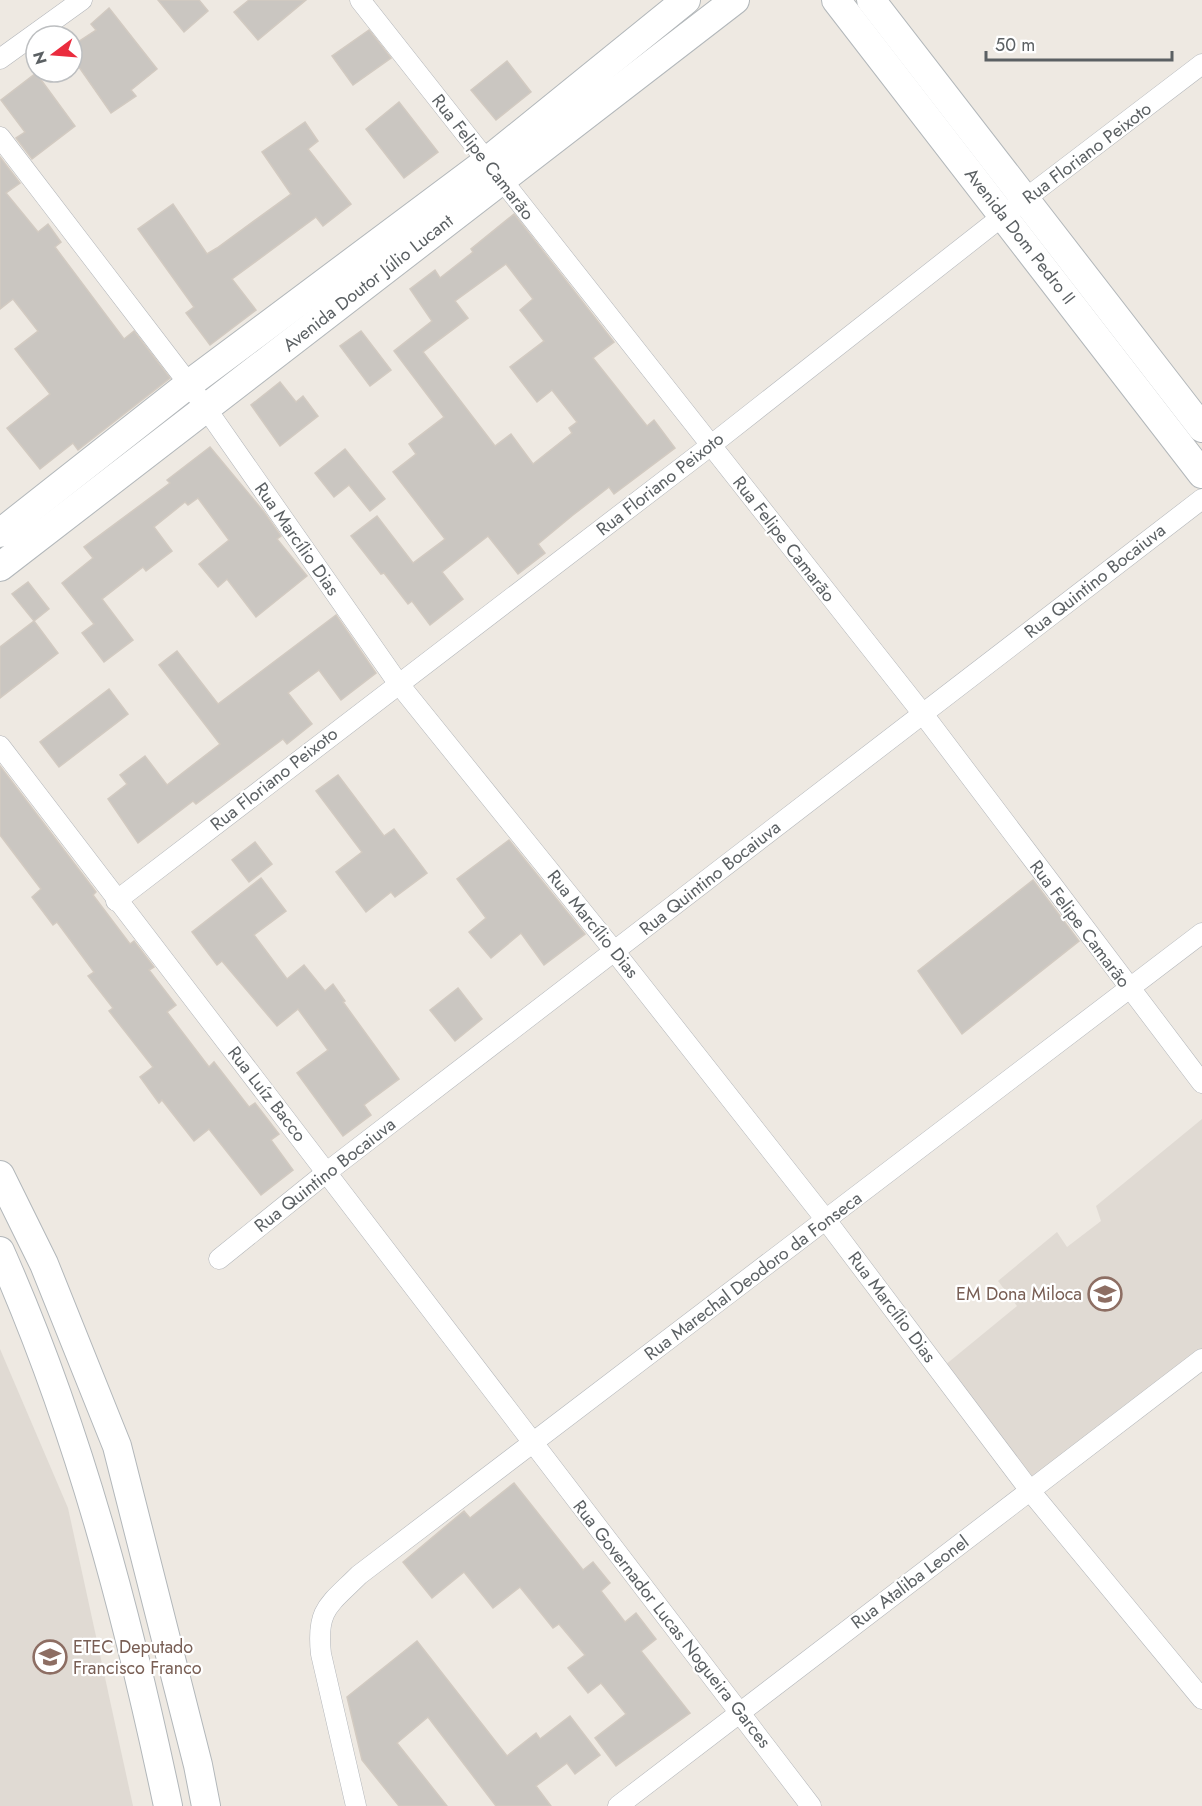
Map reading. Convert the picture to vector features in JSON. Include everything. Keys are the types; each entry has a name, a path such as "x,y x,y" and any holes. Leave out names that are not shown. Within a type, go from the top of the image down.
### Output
{"street":[{"path":"0,59 82,0"},
{"name":"Rua Felipe Camarão","path":"360,0 923,714 1202,1083"},
{"name":"Avenida Doutor Júlio Lucant","path":"0,567 206,408 494,171 633,43 686,0"},
{"name":"Avenida Doutor Júlio Lucant","path":"0,533 189,384 494,171 652,64 735,0"},
{"name":"Avenida Dom Pedro II","path":"836,0 1202,428"},
{"name":"Avenida Dom Pedro II","path":"871,0 1202,474"},
{"path":"633,43 652,64"},
{"name":"Rua Floriano Peixoto","path":"116,901 710,446 1014,207 1202,64"},
{"name":"Rua Marcílio Dias","path":"0,137 189,384 398,683 615,952 826,1220 1031,1492 1202,1699"},
{"name":"Rua Quintino Bocaiuva","path":"219,1259 327,1172 1202,499"},
{"name":"Rua Luíz Bacco","path":"0,746 116,901 327,1172 532,1443"},
{"name":"Rua Marechal Deodoro da Fonseca","path":"356,1806 321,1654 318,1629 321,1616 331,1602 359,1575 1202,933"},
{"path":"0,1175 44,1264 117,1446 206,1806"},
{"path":"0,1251 50,1372 88,1486 128,1637 168,1806"},
{"name":"Rua Ataliba Leonel","path":"618,1806 739,1711 1031,1492 1202,1359"},
{"name":"Rua Governador Lucas Nogueira Garces","path":"532,1443 811,1806"}],"shaded area":[{"name":"EM Dona Miloca","path":"1202,1119 1202,1354 1031,1492 939,1370 1017,1306 998,1281 1057,1232 1067,1247 1101,1221 1096,1206"},
{"name":"ETEC Deputado Francisco Franco","path":"0,1349 68,1508 133,1806 0,1806"}],"building":[{"path":"158,0 199,0 208,11 184,32"},
{"path":"249,0 306,0 258,40 234,12"},
{"path":"109,8 157,69 131,90 136,96 111,113 84,74 84,38 96,30 91,24"},
{"path":"369,30 391,58 353,85 332,56"},
{"path":"507,61 531,92 496,120 471,90"},
{"path":"24,82 44,84 75,126 32,159 16,138 25,132 1,100"},
{"path":"399,102 438,152 404,178 366,129"},
{"path":"305,122 318,141 308,149 351,204 323,226 316,217 232,279 256,310 210,345 186,313 194,307 138,229 173,204 207,254 217,248 291,194 262,152"},
{"path":"0,157 20,183 6,193 38,232 48,224 61,242 55,247 124,339 134,331 170,378 78,450 73,443 40,469 7,428 50,394 15,349 38,331 13,299 0,309"},
{"path":"514,214 614,342 593,358 647,426 654,420 675,448 614,494 609,487 573,515 538,544 545,553 518,574 488,536 442,572 463,599 430,625 412,601 408,604 384,573 381,574 351,536 377,516 413,563 445,539 393,472 416,454 409,444 444,417 394,351 432,321 410,289 435,270 440,278 473,252 471,249","holes":["506,264 533,299 520,310 544,341 510,367 537,402 552,390 577,422 569,428 572,433 533,464 511,434 495,446 423,352 468,318 455,301"]},
{"path":"361,331 391,370 370,386 340,346"},
{"path":"280,382 296,402 303,396 318,416 280,446 251,405"},
{"path":"210,447 264,512 281,536 277,539 307,576 256,617 227,579 218,587 199,564 229,540 198,498 188,505 185,502 154,527 172,551 146,571 143,567 102,599 133,640 104,662 82,633 94,624 62,583 93,558 84,547 170,483 167,480"},
{"path":"345,449 385,499 370,511 349,485 334,497 315,473"},
{"path":"28,582 49,609 34,621 12,594"},
{"path":"336,615 376,673 341,700 319,670 288,693 312,724 287,744 283,739 196,804 193,801 138,843 108,799 127,784 120,775 145,756 167,785 220,744 159,665 177,651 218,704"},
{"path":"34,621 58,653 0,698 0,647"},
{"path":"109,689 128,714 59,767 40,742"},
{"path":"0,766 96,892 93,895 130,944 134,941 154,967 149,970 176,1005 167,1012 209,1067 214,1062 249,1107 255,1103 279,1134 271,1140 293,1170 261,1195 209,1129 194,1141 162,1100 159,1103 140,1077 153,1067 109,1011 113,1008 88,976 94,972 57,922 53,925 32,897 41,889 0,835"},
{"path":"338,775 384,836 394,829 427,873 395,897 391,892 366,912 336,872 362,852 316,791"},
{"path":"509,840 585,934 544,965 521,933 491,958 469,932 486,918 457,879"},
{"path":"255,842 272,864 249,882 232,860"},
{"path":"261,878 286,911 254,935 287,979 304,965 325,991 333,984 345,1001 343,1002 399,1079 364,1105 371,1115 343,1136 297,1073 328,1050 298,1009 277,1026 222,961 217,965 192,932"},
{"path":"1033,880 1079,941 962,1034 918,971"},
{"path":"458,988 482,1019 455,1041 430,1010"},
{"path":"514,1483 583,1570 593,1562 610,1583 601,1591 625,1622 636,1613 656,1639 641,1651 690,1713 616,1766 595,1738 626,1714 601,1683 588,1693 568,1668 585,1655 559,1624 553,1628 520,1587 493,1608 464,1572 432,1598 403,1562 464,1511 470,1518"},
{"path":"417,1641 507,1756 536,1733 540,1739 570,1716 600,1755 575,1774 567,1763 536,1786 551,1806 496,1806 428,1717 397,1743 447,1806 399,1806 362,1760 347,1697"}],"place":[{"name":"EM Dona Miloca","path":"1105,1294"},
{"name":"ETEC Deputado Francisco Franco","path":"50,1657"}]}
